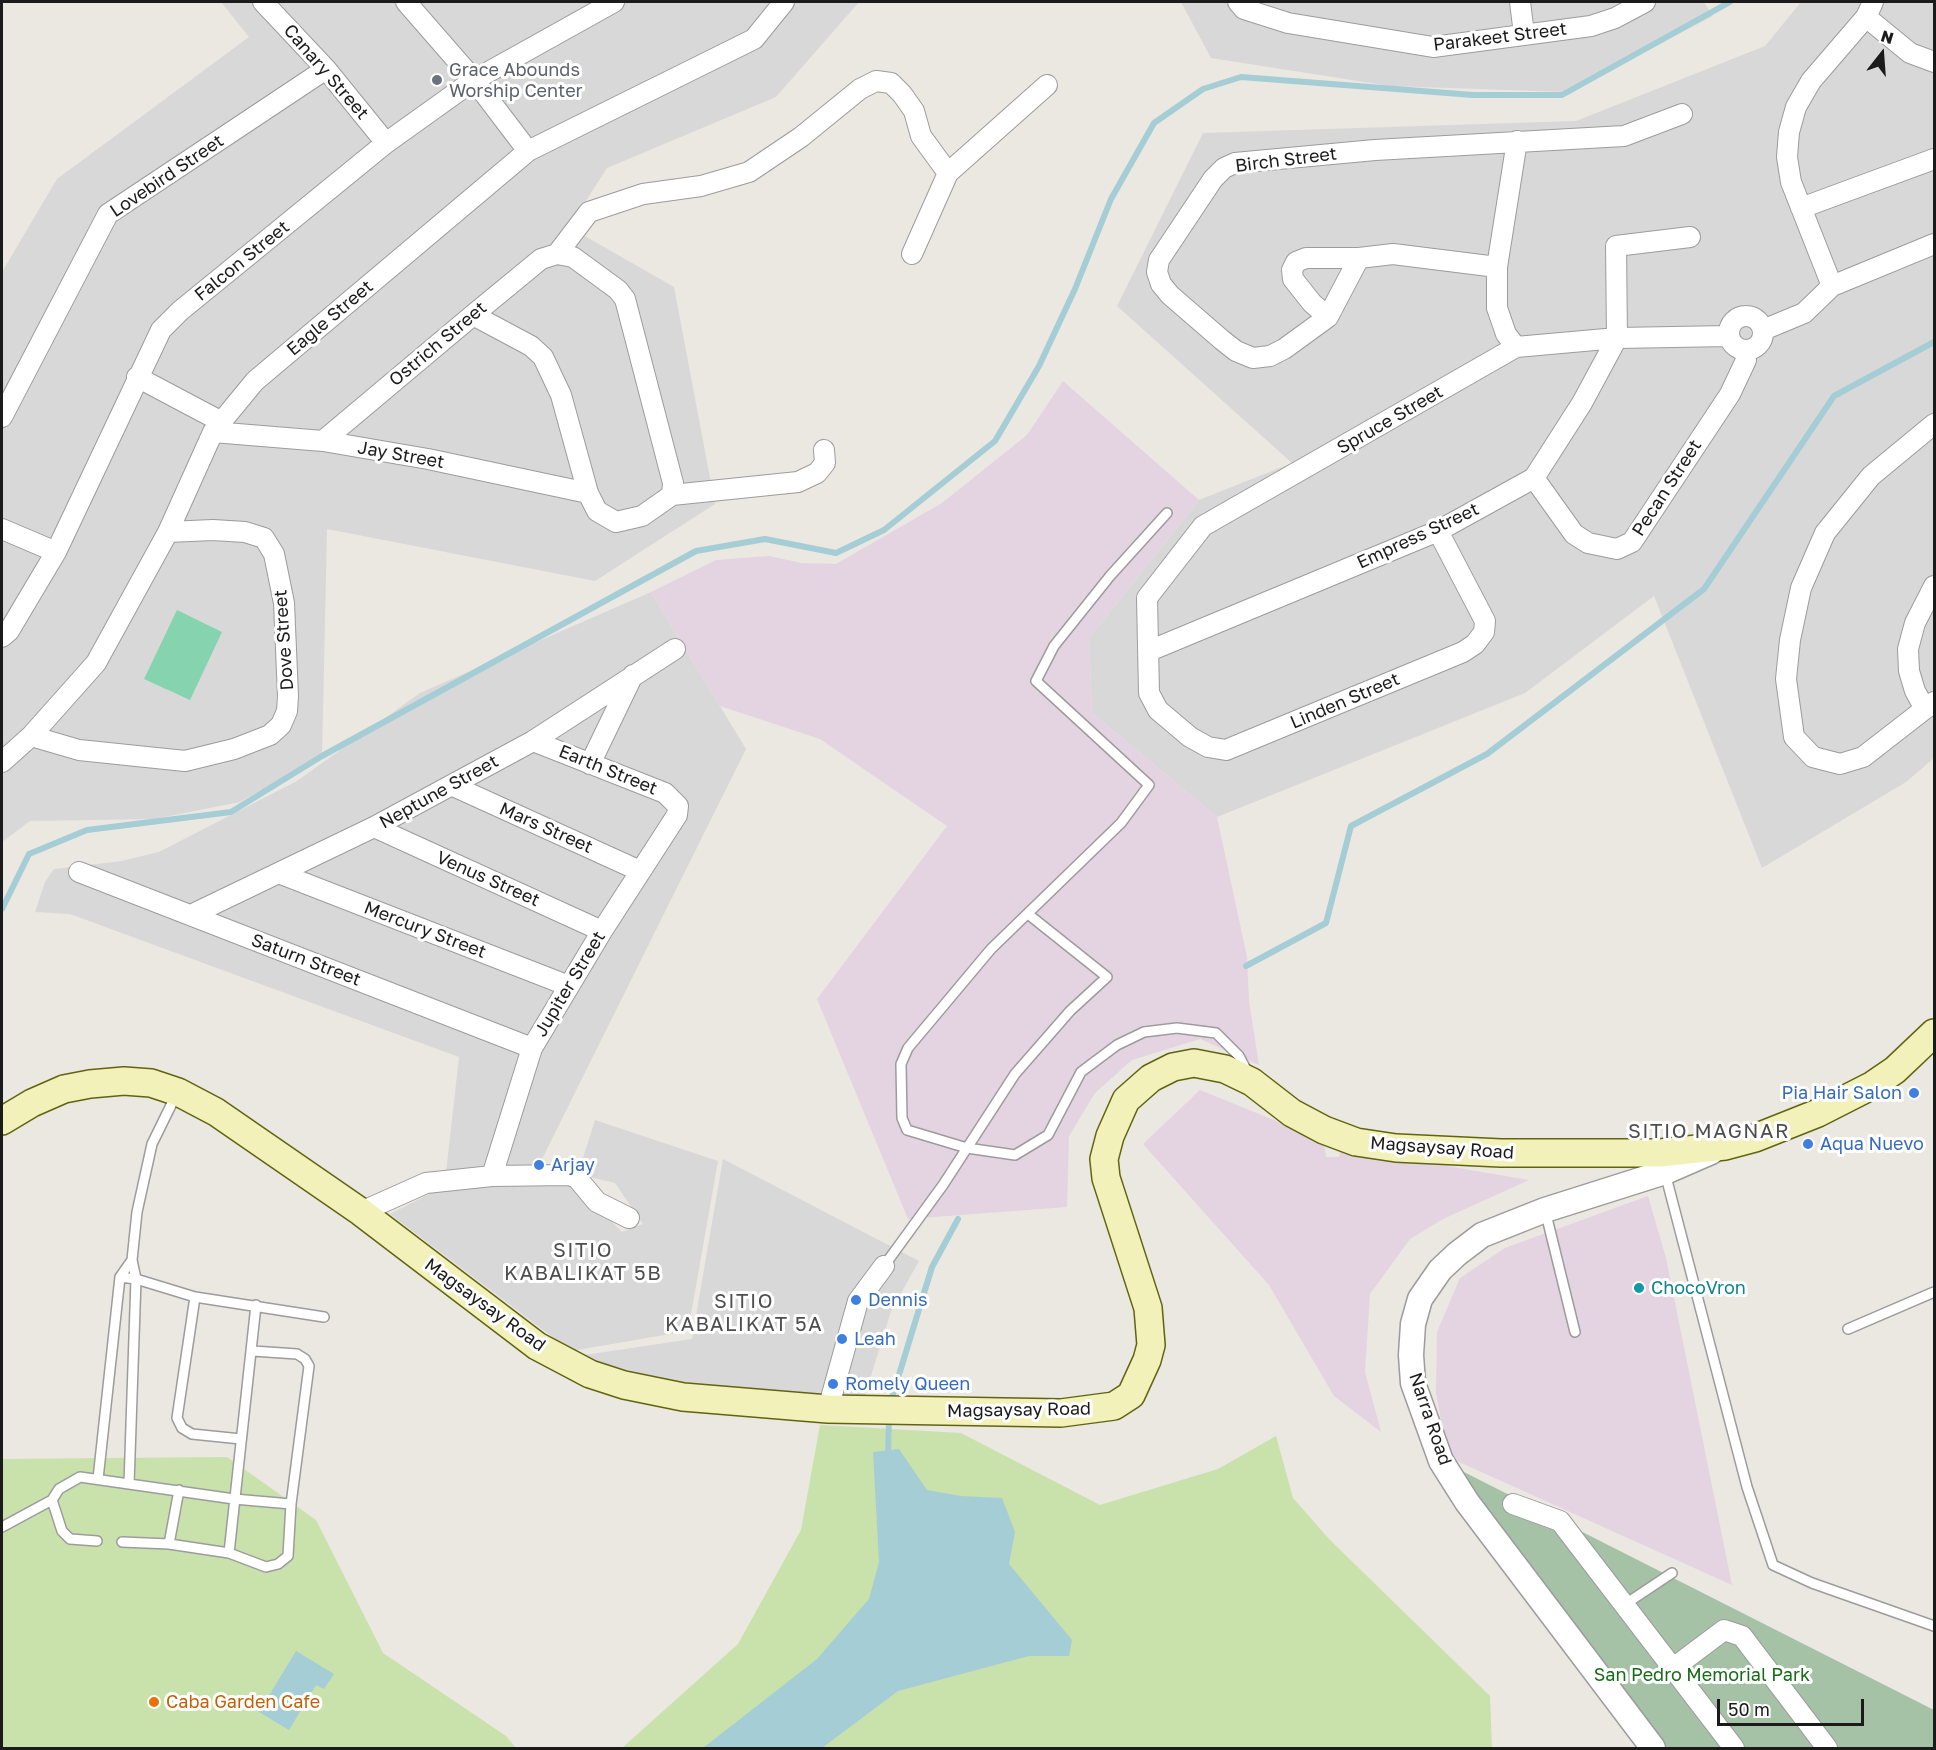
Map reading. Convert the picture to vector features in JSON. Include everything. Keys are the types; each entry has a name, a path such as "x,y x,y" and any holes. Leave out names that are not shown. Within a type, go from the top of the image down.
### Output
{"main road":[{"name":"Magsaysay Road","path":"2,1121 64,1089 90,1084 124,1081 151,1083 178,1092 216,1112 361,1212 537,1346 590,1374 624,1384 683,1397 828,1409 1061,1413 1114,1406 1131,1395 1147,1360 1151,1345 1148,1308 1106,1178 1104,1159 1110,1136 1126,1100 1139,1087 1173,1067 1194,1063 1226,1069 1252,1082 1292,1113 1324,1130 1356,1142 1396,1148 1638,1154 1725,1146 1818,1113 1873,1085 1895,1070 1935,1034"}],"street":[{"name":"Canary Street","path":"263,2 326,69 387,143"},
{"name":"Falcon Street","path":"4,632 56,552 161,330 180,311 387,143 474,80 614,2"},
{"name":"Eagle Street","path":"2,762 31,736 96,663 168,531 216,426 255,381 528,151 754,39 784,2"},
{"path":"1520,2 1524,34"},
{"name":"Parakeet Street","path":"1241,5 1288,23 1433,47 1591,26 1615,18 1646,2"},
{"path":"414,4 528,151"},
{"path":"1832,286 1791,182 1787,157 1789,132 1796,107 1811,81 1870,9 1910,53 1935,62"},
{"name":"Lovebird Street","path":"2,417 108,214 326,69"},
{"path":"672,495 673,483 625,299 618,290 573,257 557,254 589,212 643,194 701,186 748,172 801,137 860,89 876,81 891,82 902,94 914,111 921,136 948,173"},
{"path":"912,254 948,173 1047,85"},
{"name":"Birch Street","path":"1359,258 1328,317 1284,349 1270,356 1253,358 1236,351 1222,340 1161,284 1157,272 1159,261 1213,179 1224,168 1235,163 1363,151 1624,136 1682,114"},
{"path":"1516,347 1506,334 1497,308 1497,267 1517,141"},
{"path":"1801,208 1935,159"},
{"path":"1617,338 1616,246 1690,237"},
{"path":"1763,330 1804,313 1832,286 1935,244"},
{"name":"Ostrich Street","path":"323,441 541,259 557,254"},
{"path":"1328,317 1301,291 1293,279 1292,270 1296,262 1306,258 1359,258 1393,254 1497,267"},
{"path":"473,315 531,346 543,357 561,395 588,493 597,511 616,522 642,516 672,495 798,482 817,473 825,463 824,450"},
{"path":"1747,316 1754,318 1763,330 1759,345 1746,351 1738,349 1729,336 1733,322 1747,316"},
{"name":"Spruce Street","path":"1149,651 1146,606 1150,591 1203,526 1516,347 1617,338 1729,336"},
{"name":"Empress Street","path":"1149,651 1438,531 1534,478 1582,403 1617,338"},
{"name":"Pecan Street","path":"1534,478 1574,534 1588,543 1617,549 1632,542 1730,394 1746,360 1746,351"},
{"path":"137,377 216,426"},
{"path":"1935,424 1871,476 1825,533 1801,588 1790,640 1786,679 1794,737 1813,757 1840,764 1863,757 1930,706 1915,691 1909,671 1908,649 1915,623 1935,586"},
{"name":"Jay Street","path":"216,426 428,459 588,493"},
{"path":"2,529 56,552"},
{"name":"Dove Street","path":"31,736 79,750 185,761 234,749 270,735 282,725 287,711 288,696 284,603 274,554 264,538 245,532 168,531"},
{"name":"Linden Street","path":"1149,651 1149,693 1158,710 1172,725 1208,747 1226,750 1244,744 1475,644 1484,632 1485,621 1482,609 1438,531"},
{"name":"Neptune Street","path":"191,915 281,874 374,827 533,741 675,648"},
{"path":"590,764 633,675"},
{"name":"Earth Street","path":"533,741 665,793 678,806"},
{"name":"Mars Street","path":"451,785 640,871"},
{"name":"Jupiter Street","path":"492,1176 532,1048 602,931 677,815 678,806"},
{"name":"Venus Street","path":"374,827 602,931"},
{"name":"Saturn Street","path":"79,872 532,1048"},
{"name":"Mercury Street","path":"281,874 569,986"},
{"name":"Narra Road","path":"1653,1749 1467,1502 1441,1461 1413,1383 1411,1355 1413,1324 1420,1299 1440,1270 1482,1235 1545,1210 1665,1172 1725,1146"},
{"path":"361,1212 426,1183 492,1176 573,1175 597,1202 628,1218"},
{"path":"828,1409 858,1301 884,1266"},
{"path":"1513,1504 1560,1521 1734,1749"},
{"path":"1672,1669 1724,1630 1742,1636 1827,1749"}],"lane":[{"path":"1167,513 1110,576 1054,646 1036,681 1149,785 1121,823 983,958 908,1048 901,1064 902,1118 907,1130 967,1148 1015,1155 1048,1135 1081,1072 1117,1045 1144,1032 1177,1028 1216,1033 1239,1056 1252,1082"},
{"path":"884,1266 967,1148 1015,1074 1070,1011 1107,977 1028,914"},
{"path":"129,1484 136,1279 132,1260 137,1212 152,1144 178,1092"},
{"path":"1665,1172 1744,1475 1773,1565 1812,1583 1935,1626"},
{"path":"1545,1210 1575,1332"},
{"path":"98,1479 120,1277 132,1260"},
{"path":"120,1277 136,1279 195,1297 324,1317"},
{"path":"1848,1329 1935,1292"},
{"path":"195,1297 177,1418 182,1428 192,1434 241,1439"},
{"path":"229,1553 253,1351 256,1305"},
{"path":"122,1542 169,1544 229,1553 266,1567 278,1564 288,1556 291,1504 309,1366 305,1359 297,1354 253,1351"},
{"path":"2,1527 51,1500 59,1489 80,1477 234,1499 291,1504"},
{"path":"169,1544 179,1490"},
{"path":"51,1500 62,1531 70,1539 97,1541"},
{"path":"1624,1605 1672,1573"}],"shaded area":[{"path":"221,2 859,2 776,97 607,168 569,227 674,287 715,504 595,581 327,529 322,756 240,802 154,819 30,821 2,842 2,272 57,179 249,37"},
{"path":"1181,2 1704,2 1713,16 1567,92 1390,86 1211,58"},
{"path":"1801,2 1934,2 1934,758 1906,782 1762,868 1654,596 1525,693 1217,817 1092,713 1089,638 1199,500 1292,463 1117,306 1203,133 1576,121 1765,46"},
{"path":"1063,381 1199,500 1089,638 1092,713 1217,817 1247,957 1249,1001 1259,1065 1200,1039 1132,1060 1095,1093 1069,1136 1067,1207 908,1219 817,999 947,826 820,739 720,706 651,592 716,560 769,556 802,563 836,564 942,503 1027,435"},
{"path":"651,592 746,749 535,1173 446,1173 459,1057 70,914 35,912 45,882 54,869 122,861 159,852 297,781 420,693"},
{"path":"1200,1090 1323,1140 1326,1157 1339,1157 1341,1148 1529,1180 1443,1219 1410,1239 1370,1294 1365,1372 1381,1432 1334,1396 1269,1285 1143,1144"},
{"path":"595,1120 718,1161 688,1331 571,1351 390,1214 441,1188 574,1183 622,1232 643,1224 615,1183 578,1174"},
{"path":"723,1159 919,1261 891,1311 863,1402 670,1382 578,1356 692,1339"},
{"path":"1648,1196 1666,1258 1732,1585 1448,1457 1436,1393 1437,1332 1460,1278 1505,1248"}],"green space":[{"path":"177,610 222,632 190,700 144,679"},
{"path":"820,1425 961,1433 1100,1505 1218,1469 1276,1436 1293,1498 1329,1539 1490,1696 1492,1748 622,1748 738,1644 801,1530"},
{"path":"227,1457 316,1520 383,1653 506,1736 516,1748 2,1748 2,1459"},
{"name":"San Pedro Memorial Park","path":"1456,1468 1934,1710 1934,1748 1665,1748"}],"water":[{"path":"899,1449 927,1490 961,1496 1002,1498 1015,1532 1009,1564 1072,1640 1069,1656 1029,1656 898,1691 822,1748 703,1748 817,1659 869,1599 879,1562 873,1452"},
{"path":"296,1651 334,1674 324,1689 316,1685 289,1730 259,1712"}],"waterway":[{"path":"2,909 29,854 87,830 231,812 322,756 696,551 765,539 836,553 884,530 995,441 1039,366 1075,289 1111,199 1154,123 1203,89 1241,77 1473,95 1562,95 1730,2"},
{"path":"1246,966 1326,923 1351,826 1487,754 1704,589 1834,396 1934,342"},
{"path":"890,1404 932,1267 958,1219"},
{"path":"888,1458 889,1417"}],"place":[{"name":"Grace Abounds Worship Center","path":"437,80"},
{"name":"Pia Hair Salon","path":"1914,1093"},
{"name":"Aqua Nuevo","path":"1808,1144"},
{"name":"Arjay","path":"539,1165"},
{"name":"ChocoVron","path":"1639,1288"},
{"name":"Dennis","path":"856,1300"},
{"name":"Leah","path":"842,1339"},
{"name":"Romely Queen","path":"833,1384"},
{"name":"Caba Garden Cafe","path":"154,1702"}],"district":[{"name":"SITIO MAGNAR","path":"1709,1132"},
{"name":"SITIO KABALIKAT 5B","path":"583,1262"},
{"name":"SITIO KABALIKAT 5A","path":"744,1314"}]}
